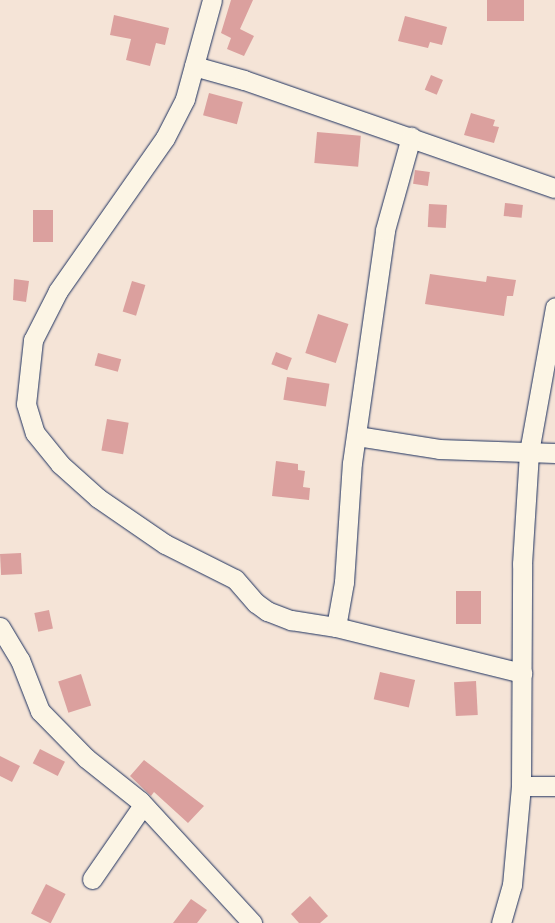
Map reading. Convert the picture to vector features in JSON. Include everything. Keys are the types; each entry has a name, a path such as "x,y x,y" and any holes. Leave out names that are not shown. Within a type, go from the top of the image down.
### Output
{"street":[{"path":"212,0 185,98 165,138 44,313 33,340 28,370 26,404 30,421 60,464 124,517 206,568 235,579 256,604 268,611 291,620 336,626 522,673"},
{"path":"194,66 411,137 555,188"},
{"path":"336,626 344,582 357,436 385,230 411,137"},
{"path":"501,923 512,886 521,786 522,564 529,452 555,307"},
{"path":"357,436 440,449 555,453"},
{"path":"0,627 20,660 40,710 86,758 143,805 252,923"},
{"path":"521,786 555,786"},
{"path":"92,878 143,805"}],"building":[{"path":"231,0 253,0 240,29 254,36 244,56 227,49 231,38 221,33"},
{"path":"487,0 524,0 524,21 487,21"},
{"path":"114,15 169,28 165,45 156,43 150,66 126,60 131,39 110,35"},
{"path":"405,16 447,27 442,45 430,42 428,48 398,41"},
{"path":"431,75 443,80 437,95 425,90"},
{"path":"209,93 243,102 237,124 203,115"},
{"path":"471,113 495,120 493,126 499,127 494,143 464,135"},
{"path":"317,132 361,136 358,167 314,163"},
{"path":"415,170 430,172 428,186 413,184"},
{"path":"505,203 523,205 522,218 504,216"},
{"path":"429,204 447,205 446,228 428,227"},
{"path":"33,210 53,210 53,242 33,242"},
{"path":"430,274 486,282 487,276 516,280 513,296 507,296 504,316 425,304"},
{"path":"14,279 29,281 26,302 13,300"},
{"path":"132,281 145,285 136,316 123,312"},
{"path":"318,314 348,324 336,363 305,353"},
{"path":"276,352 292,358 287,370 271,364"},
{"path":"98,353 121,359 118,372 95,366"},
{"path":"287,377 329,384 326,406 283,400"},
{"path":"107,419 129,423 123,454 101,451"},
{"path":"276,461 298,464 298,470 305,471 303,487 310,488 309,500 272,496"},
{"path":"21,553 22,574 1,575 0,554"},
{"path":"456,591 481,591 481,624 456,624"},
{"path":"49,610 53,629 38,632 34,613"},
{"path":"380,672 415,680 409,707 374,699"},
{"path":"81,674 91,705 68,713 58,681"},
{"path":"476,681 478,715 456,716 454,682"},
{"path":"40,749 65,762 58,776 33,763"},
{"path":"0,756 20,766 12,782 0,776"},
{"path":"144,760 204,806 188,823 154,792 151,796 130,776"},
{"path":"46,884 66,894 51,923 31,913"},
{"path":"310,896 328,916 320,923 299,923 291,914"},
{"path":"191,899 207,910 197,923 173,923"}]}
